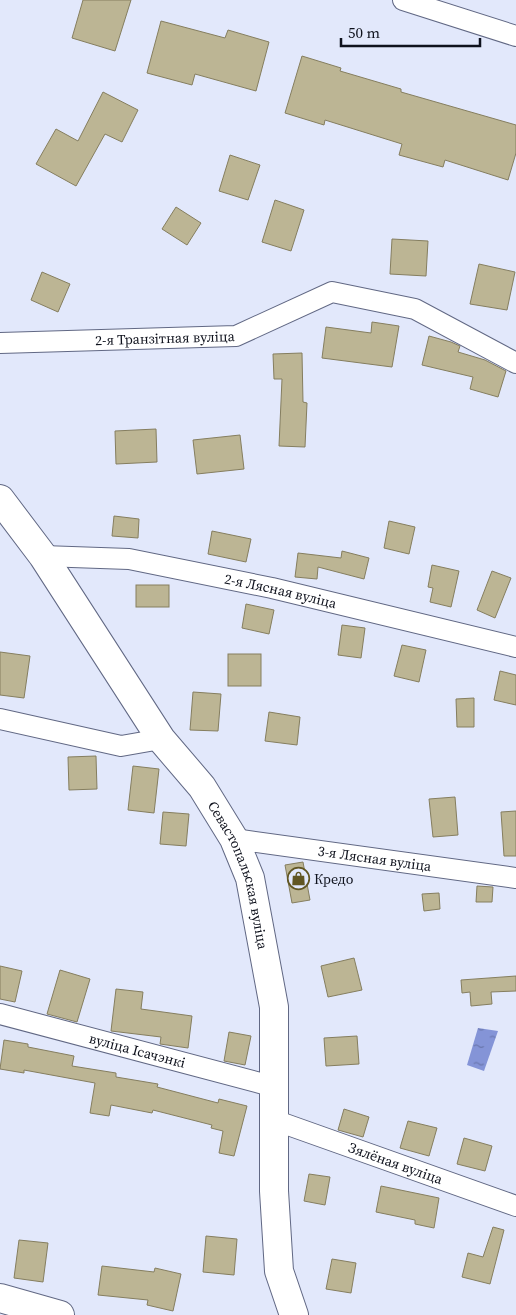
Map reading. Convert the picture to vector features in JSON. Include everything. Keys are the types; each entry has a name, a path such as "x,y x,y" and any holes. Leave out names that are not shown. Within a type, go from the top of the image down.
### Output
{"street":[{"path":"403,0 516,36"},
{"name":"2-я Транзітная вуліца","path":"0,343 236,336 332,292 415,309 516,362"},
{"name":"Севастопальская вуліца","path":"0,499 43,556 162,739 202,787 234,839 250,878 274,1007 274,1192 279,1271 294,1315"},
{"name":"2-я Лясная вуліца","path":"43,556 129,559 272,588 516,647"},
{"path":"0,719 121,746 162,739"},
{"name":"3-я Лясная вуліца","path":"234,839 516,878"},
{"name":"вуліца Ісачэнкі","path":"0,1014 275,1087"},
{"name":"Зялёная вуліца","path":"274,1120 516,1206"},
{"path":"0,1298 60,1315"}],"water":[{"path":"478,1028 498,1031 484,1071 467,1065"}],"building":[{"path":"83,0 131,0 115,51 72,38"},
{"path":"161,21 225,38 228,30 269,42 256,91 195,74 192,85 147,73"},
{"path":"302,56 341,68 340,71 401,89 401,92 516,125 516,153 508,180 445,160 443,167 399,155 402,144 325,120 324,125 285,113"},
{"path":"103,92 138,110 122,142 105,134 76,186 36,164 56,129 78,141"},
{"path":"230,155 260,165 248,200 219,191"},
{"path":"275,200 304,210 291,251 262,242"},
{"path":"176,207 201,223 187,245 162,229"},
{"path":"392,239 428,241 426,276 390,274"},
{"path":"479,264 515,272 507,310 470,304"},
{"path":"42,272 70,284 58,312 31,300"},
{"path":"372,322 399,326 392,367 322,358 326,327 371,333"},
{"path":"429,336 460,346 458,352 485,360 506,371 498,397 470,389 473,377 422,365"},
{"path":"302,353 303,402 307,403 305,447 279,446 282,379 274,379 273,354"},
{"path":"156,429 157,462 116,464 115,431"},
{"path":"240,435 244,469 197,474 193,440"},
{"path":"114,516 139,519 138,538 112,536"},
{"path":"389,521 415,527 409,554 384,548"},
{"path":"212,531 251,539 246,562 208,554"},
{"path":"342,551 369,558 364,579 318,567 317,579 295,577 298,553 341,558"},
{"path":"432,565 459,571 451,607 430,602 433,588 428,587"},
{"path":"492,571 511,578 495,618 477,610"},
{"path":"136,585 169,585 169,607 136,607"},
{"path":"246,604 274,610 269,634 242,628"},
{"path":"342,625 365,628 361,658 338,655"},
{"path":"402,645 426,650 419,682 394,676"},
{"path":"0,652 30,656 24,698 0,695"},
{"path":"228,654 261,654 261,686 228,686"},
{"path":"500,671 516,675 516,705 494,700"},
{"path":"193,692 221,694 218,731 190,730"},
{"path":"474,698 474,727 457,727 456,699"},
{"path":"269,712 300,717 297,745 265,741"},
{"path":"96,756 97,789 69,790 68,757"},
{"path":"133,766 159,769 154,813 128,810"},
{"path":"455,797 458,835 433,837 429,799"},
{"path":"516,811 516,856 504,856 501,812"},
{"path":"163,812 189,814 186,846 160,844"},
{"path":"303,862 310,900 292,903 285,865"},
{"path":"477,886 493,887 492,902 476,902"},
{"path":"439,893 440,909 424,911 422,894"},
{"path":"354,958 362,990 328,997 321,966"},
{"path":"0,966 22,971 15,1002 0,999"},
{"path":"60,970 90,979 77,1022 47,1014"},
{"path":"516,976 516,991 491,992 492,1004 471,1006 470,992 462,993 461,980"},
{"path":"116,989 143,992 141,1009 192,1016 188,1048 160,1044 161,1037 111,1031"},
{"path":"229,1032 251,1036 245,1065 224,1061"},
{"path":"357,1036 359,1064 326,1066 324,1038"},
{"path":"4,1040 74,1056 72,1066 116,1073 116,1077 158,1084 157,1087 218,1103 219,1099 247,1106 234,1156 219,1153 223,1131 211,1128 212,1125 153,1110 152,1113 111,1105 109,1116 90,1113 95,1083 24,1070 24,1073 0,1069"},
{"path":"344,1109 369,1117 363,1137 338,1130"},
{"path":"408,1121 437,1128 429,1156 400,1148"},
{"path":"464,1138 492,1146 485,1171 457,1164"},
{"path":"309,1174 330,1177 325,1205 304,1201"},
{"path":"381,1186 439,1198 434,1228 415,1224 415,1220 376,1212"},
{"path":"493,1227 504,1230 490,1284 462,1277 468,1253 483,1257"},
{"path":"206,1236 237,1239 234,1275 203,1272"},
{"path":"19,1240 48,1243 43,1282 14,1278"},
{"path":"332,1259 356,1263 351,1293 326,1289"},
{"path":"102,1266 154,1272 155,1268 181,1274 173,1311 147,1305 148,1300 98,1295"}],"place":[{"name":"Кредо","path":"298,879"}]}
